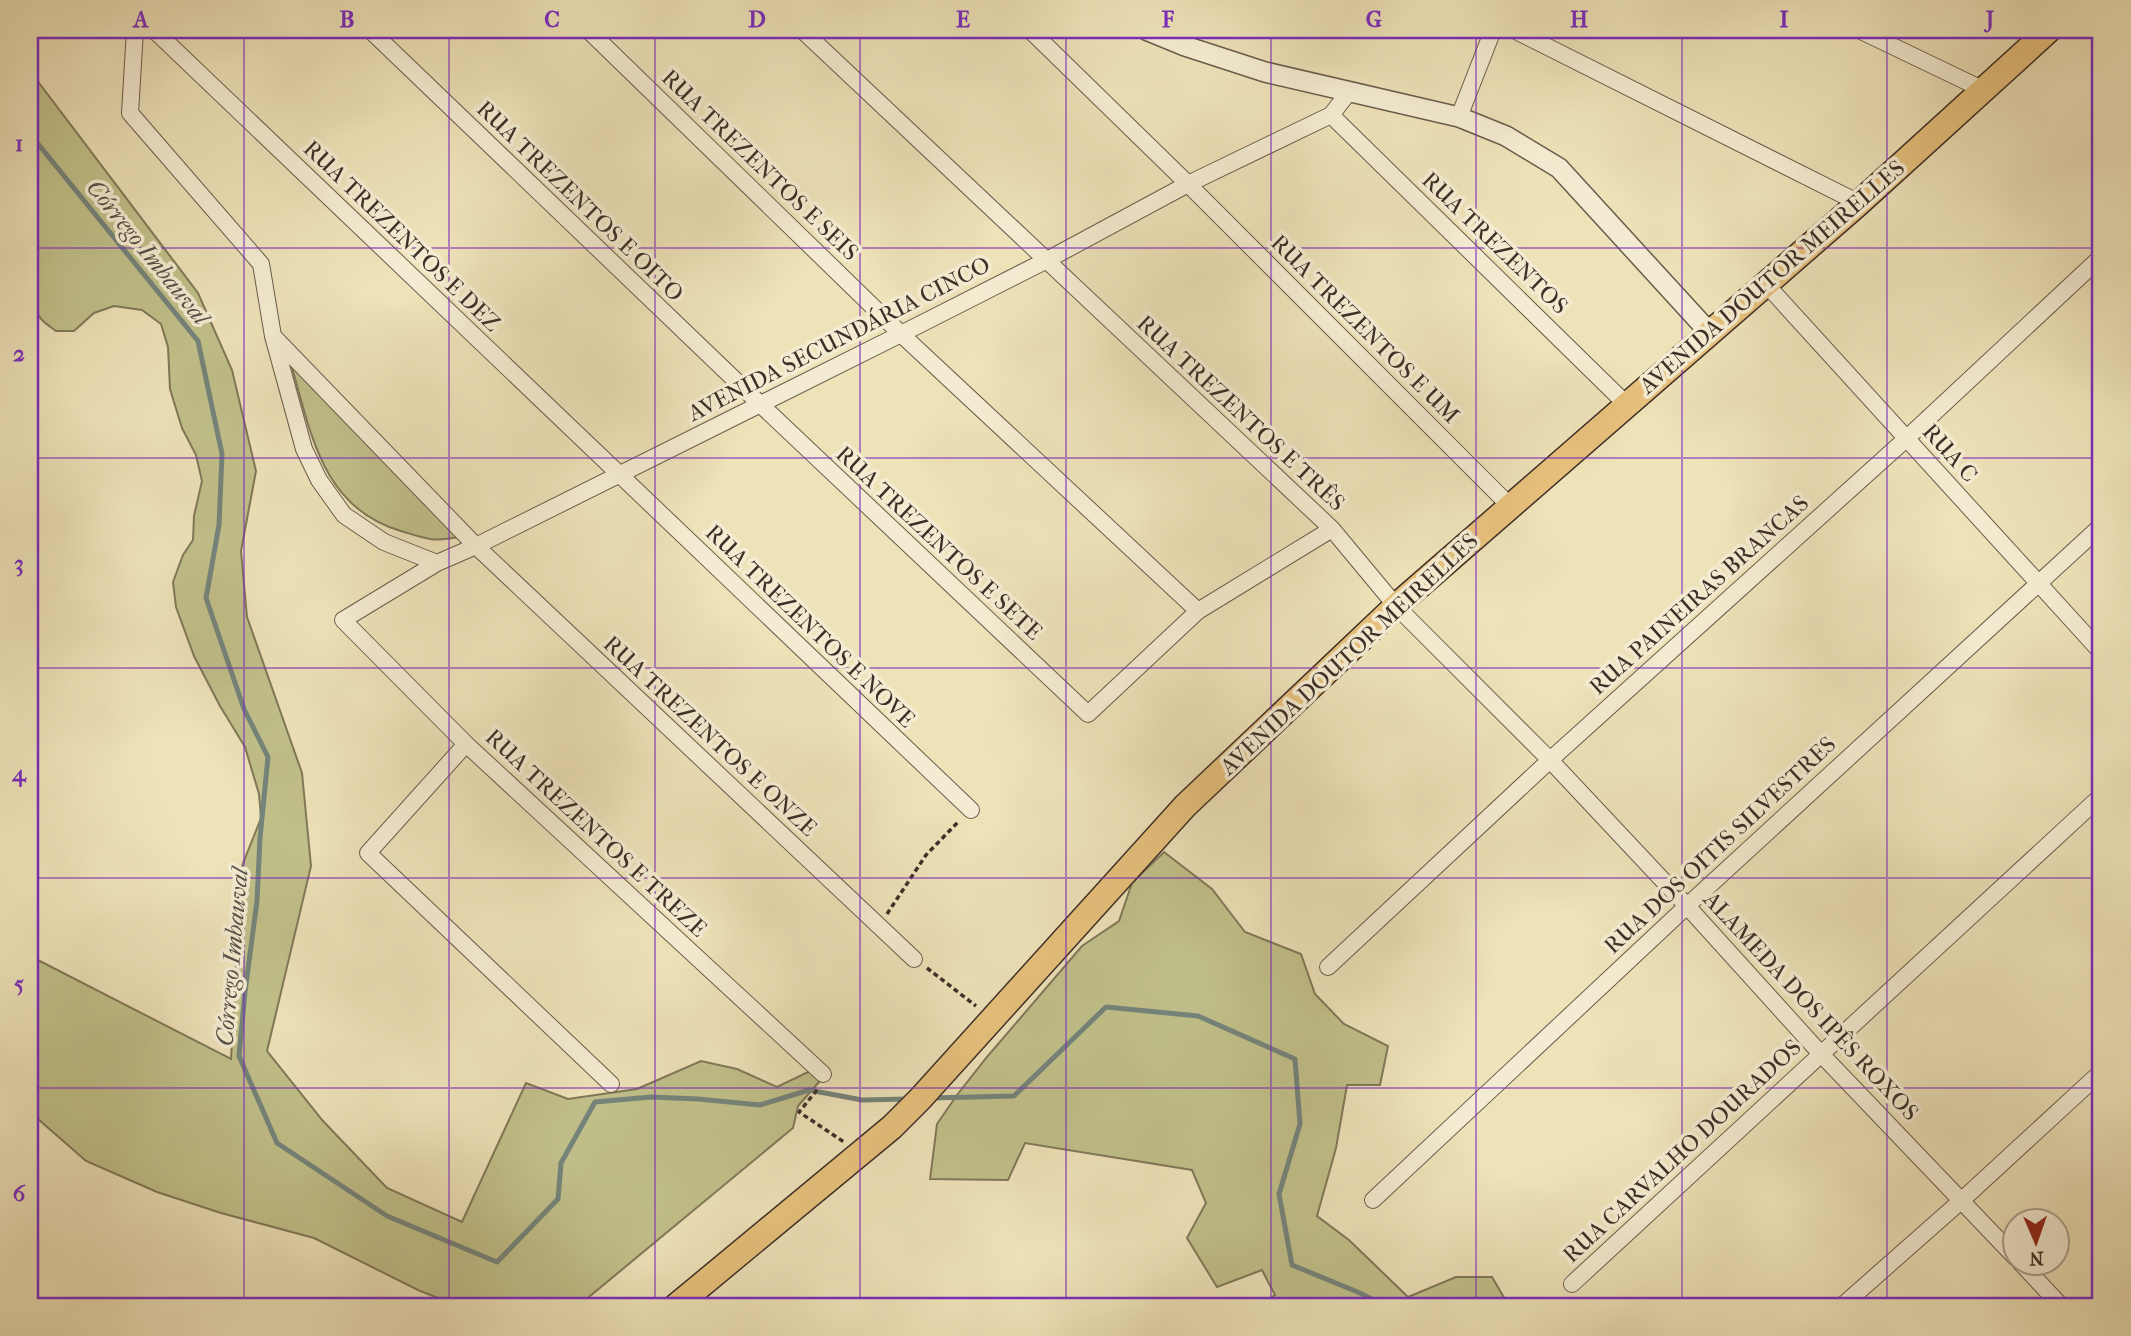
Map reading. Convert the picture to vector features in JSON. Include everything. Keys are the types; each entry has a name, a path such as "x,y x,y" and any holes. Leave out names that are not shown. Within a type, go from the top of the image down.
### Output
{"main road":[{"name":"AVENIDA DOUTOR MEIRELLES","path":"685,1303 892,1127 1185,806 1396,606 1859,203 2049,30"}],"street":[{"path":"135,30 130,113 261,264 273,336 304,449 319,480 344,515 384,542 437,563"},
{"name":"RUA TREZENTOS E DEZ","path":"154,30 618,475"},
{"name":"RUA TREZENTOS E OITO","path":"370,30 760,404"},
{"name":"RUA TREZENTOS E SEIS","path":"588,30 901,334 1198,611"},
{"name":"RUA TREZENTOS E TRÊS","path":"802,30 1332,529 1396,606"},
{"name":"RUA TREZENTOS E UM","path":"1030,30 1510,506"},
{"path":"1146,30 1185,46 1265,72 1459,117 1506,136 1559,168 1709,332"},
{"path":"1459,117 1493,30"},
{"path":"1514,30 1859,203"},
{"path":"1859,30 1984,90"},
{"name":"AVENIDA SECUNDÁRIA CINCO","path":"343,620 437,563 901,334 1188,184 1331,114 1349,92"},
{"name":"RUA TREZENTOS","path":"1331,114 1626,404"},
{"name":"RUA PAINEIRAS BRANCAS","path":"1328,967 1550,760 1907,438 2101,257"},
{"name":"RUA C","path":"1765,284 2101,652"},
{"name":"RUA TREZENTOS E ONZE","path":"273,336 476,546 914,959"},
{"name":"RUA TREZENTOS E SETE","path":"760,404 1088,714 1198,611"},
{"name":"RUA TREZENTOS E NOVE","path":"618,475 971,810"},
{"name":"RUA DOS OITIS SILVESTRES","path":"1373,1200 1687,906 2101,526"},
{"path":"1198,611 1332,529"},
{"name":"ALAMEDA DOS IPÊS ROXOS","path":"1396,606 1550,760 1821,1054 2002,1244"},
{"name":"RUA TREZENTOS E TREZE","path":"343,620 466,744 823,1079"},
{"path":"466,744 368,853 611,1084"},
{"name":"RUA CARVALHO DOURADOS","path":"1572,1284 2101,796"},
{"path":"1842,1306 2101,1072"},
{"path":"2033,1276 2061,1306"}],"path":[{"path":"879,926 926,855 971,810"},
{"path":"914,959 993,1019"},
{"path":"823,1079 799,1112 860,1153"}],"shaded area":[{"path":"30,71 198,293 232,370 256,471 241,551 247,617 302,773 311,866 267,1051 323,1121 387,1188 462,1222 526,1083 568,1099 637,1089 701,1061 737,1069 777,1087 810,1071 819,1075 819,1082 798,1106 793,1128 578,1306 458,1306 418,1290 314,1238 221,1213 157,1192 86,1161 30,1112 30,956 231,1059 240,871 261,818 259,794 245,747 194,656 176,607 173,582 183,555 193,540 194,516 202,481 196,455 182,428 170,389 168,347 161,324 142,310 114,306 94,313 74,331 56,331 42,320 36,309 34,274 30,261"},
{"path":"291,364 459,537 430,539 417,536 374,520 353,505 324,465"},
{"path":"1164,852 1212,889 1245,932 1301,954 1315,994 1344,1024 1388,1046 1380,1085 1347,1085 1336,1148 1317,1216 1349,1240 1408,1297 1456,1277 1492,1277 1509,1306 1257,1306 1275,1295 1262,1270 1217,1287 1187,1238 1206,1203 1192,1170 1025,1143 1008,1180 930,1179 937,1124 957,1095 1082,946 1119,921 1132,883"}],"waterway":[{"name":"Córrego Imbauval","path":"30,134 198,341 222,454 219,525 206,598 244,709 268,757 257,901 239,1056 277,1143 387,1216 497,1262 558,1199 561,1163 595,1102 651,1097 760,1105 809,1090 862,1100 907,1099"},
{"name":"Córrego Imbauval","path":"931,1098 1014,1096 1106,1007 1198,1016 1295,1059 1300,1124 1279,1194 1292,1265 1385,1306"}]}
